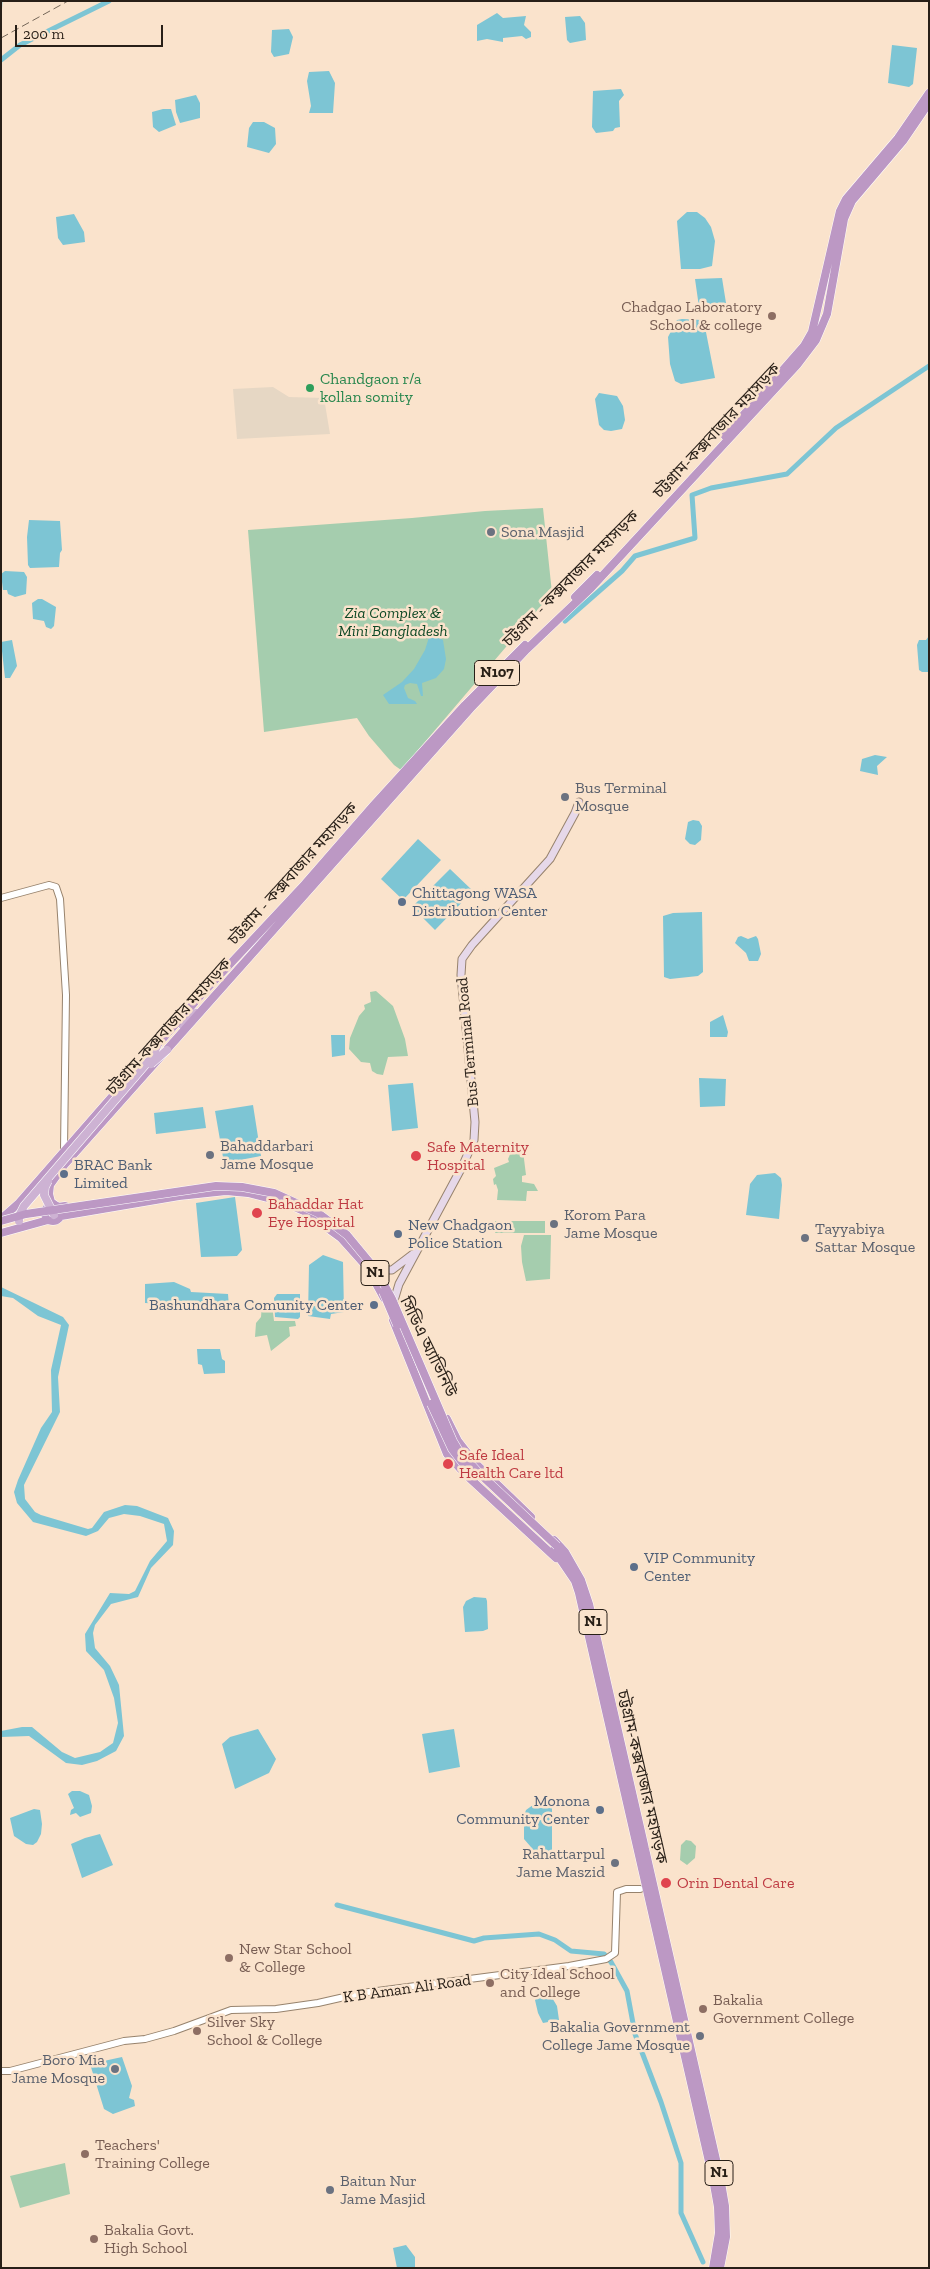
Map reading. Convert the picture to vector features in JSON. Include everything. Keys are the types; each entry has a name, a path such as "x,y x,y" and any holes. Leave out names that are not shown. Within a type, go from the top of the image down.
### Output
{"highway":[{"name":"চট্টগ্রাম - কক্সবাজার মহাসড়ক","path":"1,1220 19,1203 199,997 305,884 465,705 631,540 804,346 812,332 840,211 846,199 898,138 929,93"},
{"name":"চট্টগ্রাম-কক্সবাজার মহাসড়ক","path":"167,1050 470,710 527,649 591,588 797,365 816,340 826,314 844,219 852,201 903,141 929,103"},
{"name":"সিডিএ অ্যাভিনিউ","path":"1,1233 54,1213 202,1186 237,1185 294,1199 330,1222 352,1242 370,1266 393,1307 458,1441 475,1462 559,1544 566,1562"},
{"name":"N1","path":"1,1220 54,1213 194,1188 227,1186 252,1188 284,1196 327,1218 360,1248 378,1274 392,1299 459,1451 556,1548 566,1562"},
{"name":"সিডিএ অ্যাভিনিউ","path":"1,1220 226,1191 248,1193 283,1202 304,1211 326,1225 341,1238 367,1267 380,1290 447,1454 465,1474 566,1562"},
{"name":"N1","path":"1,1226 19,1218"},
{"name":"চট্টগ্রাম-কক্সবাজার মহাসড়ক","path":"566,1562 580,1580 589,1604 713,2163 725,2206 726,2237 720,2268"},
{"name":"চট্টগ্রাম-কক্সবাজার মহাসড়ক","path":"713,2163 719,2233 713,2268"}],"main road":[{"name":"Bus Terminal Road","path":"393,1307 399,1284 419,1249 474,1140 475,1122 461,975 462,959 472,945 550,859 579,802"},
{"path":"199,997 182,1025 208,1004"},
{"path":"19,1218 45,1180 152,1057 158,1044"},
{"path":"54,1213 44,1195 47,1182 155,1059 167,1050"},
{"name":"Bus Terminal Road","path":"370,1266 382,1270 392,1270 419,1249"}],"street":[{"path":"1,898 49,885 56,887 60,899 66,995 64,1150"},
{"name":"K B Aman Ali Road","path":"1,2071 10,2071 124,2041 167,2033 231,2010 276,2009 318,2003 362,1993 569,1966 609,1957 615,1953 617,1892 626,1889 640,1889"}],"shaded area":[{"path":"273,387 289,397 324,398 330,434 237,439 233,389"}],"green space":[{"name":"Zia Complex & Mini Bangladesh","path":"543,508 552,593 401,770 394,765 369,736 357,718 264,732 248,530"},
{"path":"376,991 393,1006 405,1039 408,1056 388,1057 383,1075 372,1071 370,1063 361,1062 349,1049 350,1038 359,1016 365,1009 364,1005 371,1002 370,992"},
{"path":"523,1151 526,1175 522,1176 522,1182 534,1184 538,1191 527,1191 526,1201 497,1200 498,1190 496,1184 494,1185 493,1179 496,1176 494,1168 509,1162 508,1159 511,1152"},
{"path":"495,1221 545,1221 545,1233 495,1233"},
{"path":"524,1235 551,1235 550,1279 526,1281 521,1246"},
{"path":"272,1304 274,1321 295,1321 296,1326 289,1327 290,1336 271,1351 267,1335 255,1337 256,1323 261,1317 262,1305"},
{"path":"686,1840 691,1841 696,1846 695,1858 687,1865 680,1860 681,1845"},
{"path":"65,2163 70,2194 20,2208 10,2176"}],"water":[{"path":"497,13 503,18 526,16 524,25 531,32 531,37 526,39 522,36 503,38 503,42 487,39 477,41 477,25"},
{"path":"580,16 585,23 586,40 570,43 567,40 565,17"},
{"path":"289,29 293,37 289,54 274,57 271,52 272,30"},
{"path":"892,45 917,48 913,84 909,87 888,83"},
{"path":"329,71 335,83 333,113 309,113 311,106 307,81 309,72"},
{"path":"621,89 624,95 619,101 620,127 615,128 613,131 596,133 592,127 593,91"},
{"path":"196,95 200,103 200,118 180,123 176,112 175,100"},
{"path":"171,109 176,125 159,132 153,127 152,112"},
{"path":"253,122 264,122 275,128 276,144 269,153 247,147 249,128"},
{"path":"687,212 697,212 705,218 711,227 715,241 712,266 700,269 681,269 677,221"},
{"path":"74,214 84,232 85,242 63,245 58,238 56,217"},
{"path":"722,278 726,303 699,307 695,279"},
{"path":"677,320 701,320 704,322 715,378 681,384 675,381 670,364 668,337"},
{"path":"599,393 617,396 623,406 625,420 622,429 604,430 599,425 595,399"},
{"path":"29,520 60,521 62,550 59,567 30,568 28,565 27,537"},
{"path":"5,571 24,572 27,577 26,594 15,597 8,594 7,590 3,590 1,574"},
{"path":"42,599 56,607 54,626 51,629 46,627 44,621 33,619 32,603"},
{"path":"430,634 443,640 446,659 444,669 436,678 422,683 423,696 421,696 417,684 410,683 405,685 404,688 408,698 417,704 389,704 383,695 402,682 414,669 425,650"},
{"path":"929,636 929,672 922,672 919,670 917,645 919,640 926,640"},
{"path":"12,640 17,666 10,678 5,678 1,642"},
{"path":"875,755 887,757 877,766 878,775 860,771 862,759"},
{"path":"693,820 699,821 702,826 701,840 695,845 690,844 685,839 688,822"},
{"path":"418,839 441,860 403,900 381,879"},
{"path":"450,869 473,891 435,930 412,907"},
{"path":"702,912 703,972 698,976 670,979 664,977 663,916 673,913"},
{"path":"741,936 748,939 756,936 761,954 758,961 749,961 746,953 735,943 738,937"},
{"path":"723,1015 728,1032 727,1037 710,1037 710,1022"},
{"path":"331,1035 345,1035 345,1055 332,1057"},
{"path":"699,1078 726,1079 725,1106 700,1107"},
{"path":"413,1083 418,1128 392,1131 388,1085"},
{"path":"253,1105 261,1156 224,1163 215,1111"},
{"path":"203,1107 206,1128 156,1134 154,1113"},
{"path":"775,1173 781,1178 782,1185 779,1219 746,1215 750,1184 757,1175"},
{"path":"235,1197 242,1250 237,1256 201,1257 196,1203"},
{"path":"323,1255 343,1262 344,1312 331,1314 330,1319 308,1316 309,1265"},
{"path":"174,1282 190,1289 191,1292 228,1294 229,1307 145,1303 145,1284"},
{"path":"1,1287 63,1317 69,1325 58,1377 60,1412 24,1485 25,1499 35,1512 41,1515 88,1529 92,1528 104,1512 125,1505 137,1506 168,1518 174,1531 173,1545 151,1568 138,1597 111,1604 95,1625 93,1633 95,1648 110,1666 119,1685 124,1736 116,1751 97,1761 82,1765 66,1763 29,1736 1,1737 1,1731 32,1727 62,1752 75,1758 100,1752 113,1743 118,1723 114,1698 104,1670 86,1651 85,1634 110,1593 129,1594 135,1591 150,1561 167,1541 164,1524 140,1516 124,1514 109,1518 98,1531 86,1536 33,1522 17,1503 14,1492 18,1480 41,1428 52,1412 51,1370 61,1325 38,1316 13,1298 1,1296"},
{"path":"277,1294 300,1294 300,1317 298,1319 275,1317 274,1298"},
{"path":"197,1349 220,1349 222,1359 225,1361 225,1373 204,1374 202,1365 198,1364"},
{"path":"474,1597 486,1598 488,1629 465,1632 463,1607 466,1601"},
{"path":"258,1729 276,1759 269,1773 235,1789 222,1744 230,1737"},
{"path":"454,1729 460,1767 429,1773 422,1734"},
{"path":"72,1791 80,1791 89,1795 92,1806 91,1813 80,1817 76,1813 70,1815 71,1810 74,1808 68,1794"},
{"path":"533,1805 552,1808 552,1854 537,1854 524,1839 524,1825 521,1824 526,1810"},
{"path":"34,1809 40,1810 42,1824 41,1834 33,1845 26,1844 14,1836 10,1818"},
{"path":"100,1834 113,1865 82,1878 71,1844"},
{"path":"548,1991 557,2006 559,2020 543,2023 535,2000 541,1993"},
{"path":"122,2057 132,2086 129,2098 134,2100 135,2106 113,2114 104,2109 90,2064"},
{"path":"406,2245 415,2257 415,2268 397,2268 393,2248"}],"waterway":[{"path":"1,18 2,1"},
{"path":"1,60 20,45 109,1"},
{"path":"565,621 622,571 635,556 695,538 692,495 711,488 787,474 836,428 929,366"},
{"path":"337,1905 474,1941 484,1938 539,1934 555,1940 571,1951 604,1954 611,1962 627,1991 635,2034 661,2102 681,2163 681,2213 703,2262"}],"railway":[{"path":"1,38 68,1"}],"place":[{"name":"Chadgao Laboratory School & college","path":"772,316"},
{"name":"Chandgaon r/a kollan somity","path":"310,388"},
{"name":"Sona Masjid","path":"491,532"},
{"name":"Bus Terminal Mosque","path":"565,797"},
{"name":"Chittagong WASA Distribution Center","path":"402,902"},
{"name":"Bahaddarbari Jame Mosque","path":"210,1155"},
{"name":"Safe Maternity Hospital","path":"416,1156"},
{"name":"BRAC Bank Limited","path":"64,1174"},
{"name":"Bahaddar Hat Eye Hospital","path":"257,1213"},
{"name":"Korom Para Jame Mosque","path":"554,1224"},
{"name":"New Chadgaon Police Station","path":"398,1234"},
{"name":"Tayyabiya Sattar Mosque","path":"805,1238"},
{"name":"Bashundhara Comunity Center","path":"374,1305"},
{"name":"Safe Ideal Health Care ltd","path":"448,1464"},
{"name":"VIP Community Center","path":"634,1567"},
{"name":"Monona Community Center","path":"600,1810"},
{"name":"Rahattarpul Jame Maszid","path":"615,1863"},
{"name":"Orin Dental Care","path":"666,1883"},
{"name":"New Star School & College","path":"229,1958"},
{"name":"City Ideal School and College","path":"490,1983"},
{"name":"Bakalia Government College","path":"703,2009"},
{"name":"Silver Sky School & College","path":"197,2031"},
{"name":"Bakalia Government College Jame Mosque","path":"700,2036"},
{"name":"Boro Mia Jame Mosque","path":"115,2069"},
{"name":"Teachers' Training College","path":"85,2154"},
{"name":"Baitun Nur Jame Masjid","path":"330,2190"},
{"name":"Bakalia Govt. High School","path":"94,2239"}]}
